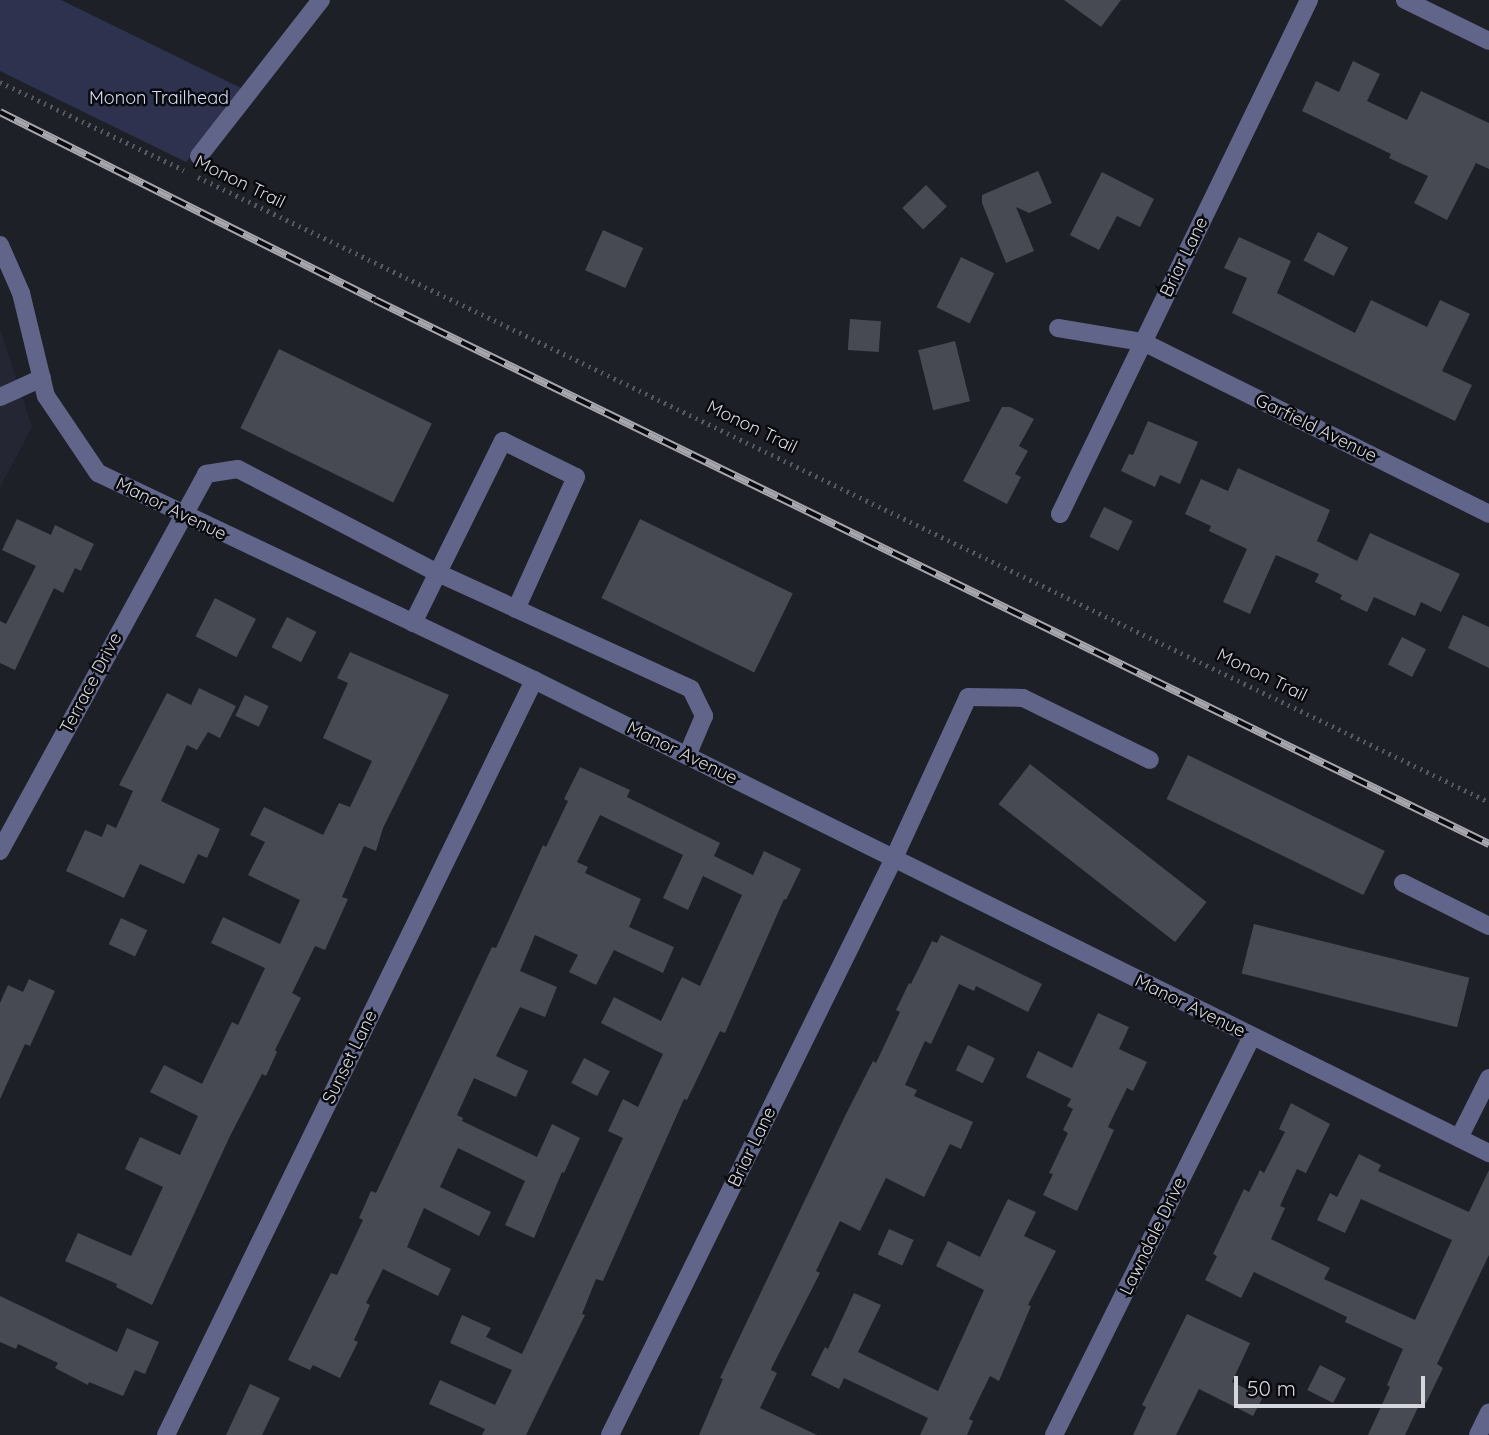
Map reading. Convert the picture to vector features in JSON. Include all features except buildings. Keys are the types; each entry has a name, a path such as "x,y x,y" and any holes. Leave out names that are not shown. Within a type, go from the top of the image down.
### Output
{"street":[{"path":"199,156 321,0"},
{"name":"Briar Lane","path":"1060,514 1309,0"},
{"path":"1405,0 1489,41"},
{"name":"Manor Avenue","path":"0,244 21,293 46,396 97,473 534,680 1489,1153"},
{"name":"Garfield Avenue","path":"1058,328 1143,342 1489,514"},
{"path":"0,397 42,379"},
{"path":"413,623 503,442 576,477 516,609"},
{"name":"Terrace Drive","path":"0,851 206,474 238,469 438,573"},
{"path":"438,573 691,689 704,716 687,756"},
{"name":"Sunset Lane","path":"166,1435 534,680"},
{"name":"Briar Lane","path":"610,1435 894,858 968,697 1023,698 1150,760"},
{"path":"1403,883 1489,926"},
{"name":"Lawndale Drive","path":"1054,1435 1252,1036"},
{"path":"1459,1138 1489,1078"},
{"path":"1478,1435 1489,1412"}],"path":[{"name":"Monon Trail","path":"0,82 800,466 1489,802"}],"shaded area":[{"path":"0,329 32,427 0,487"}],"green space":[{"name":"Monon Trailhead","path":"0,0 61,0 245,90 186,162 0,71"}],"railway":[{"path":"0,112 375,300 1489,844"}]}
